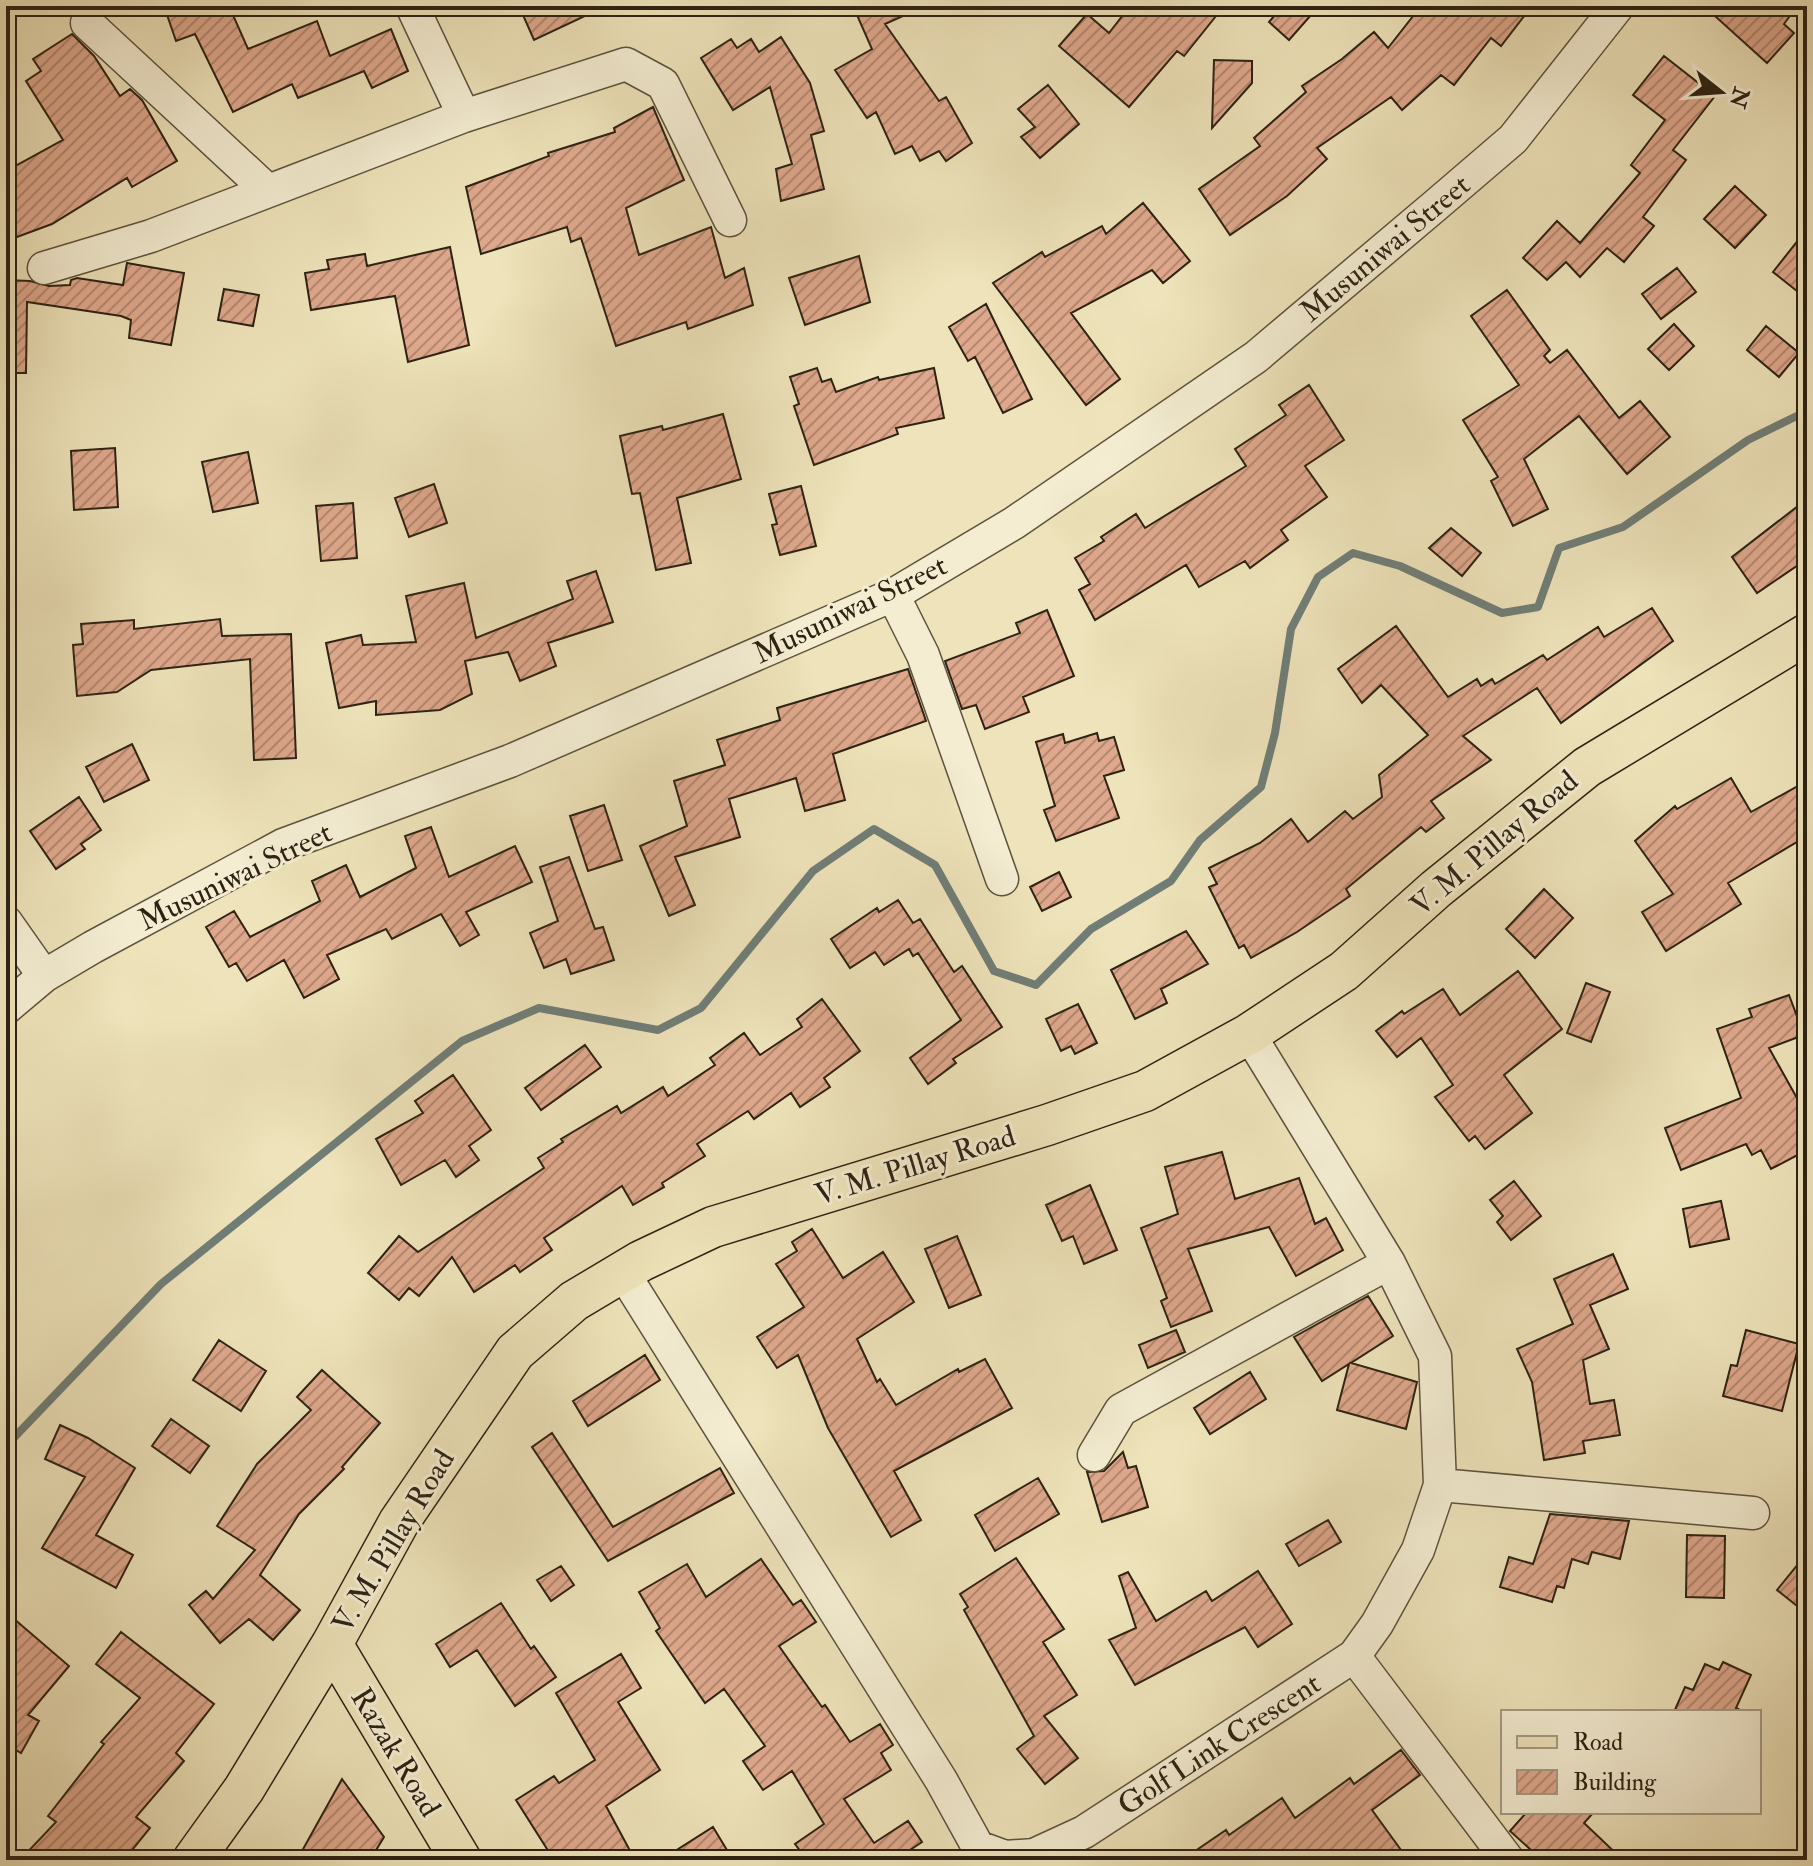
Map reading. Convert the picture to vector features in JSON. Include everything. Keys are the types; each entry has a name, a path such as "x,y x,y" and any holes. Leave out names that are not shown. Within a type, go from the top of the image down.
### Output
{"main road":[{"name":"V. M. Pillay Road","path":"193,1860 244,1789 332,1644 399,1522 515,1352 574,1301 622,1271 742,1217 1047,1125 1145,1091 1249,1034 1344,971 1436,889 1587,767 1807,634"},
{"name":"Razak Road","path":"332,1644 461,1860"}],"street":[{"path":"412,6 464,116"},
{"name":"Musuniwai Street","path":"6,1008 44,976 283,845 510,761 893,595 1014,523 1256,357 1513,139 1618,6"},
{"path":"87,23 267,190"},
{"path":"44,268 151,236 464,116 626,64 663,84 730,220"},
{"path":"893,595 923,655 1002,879"},
{"path":"6,922 44,976"},
{"name":"Golf Link Crescent","path":"622,1271 941,1780 982,1854 1005,1857 1034,1855 1084,1832 1354,1656 1377,1624 1418,1550 1440,1485 1435,1356 1389,1263 1249,1034"},
{"path":"1094,1455 1121,1410 1389,1263"},
{"path":"1440,1485 1753,1513"},
{"path":"1354,1656 1508,1860"}],"building":[{"path":"164,6 229,6 248,49 317,21 330,56 391,29 408,71 372,88 364,71 298,98 292,84 233,112 195,34 176,41"},
{"path":"519,6 606,6 534,40"},
{"path":"853,6 925,6 885,24 939,101 946,97 972,143 946,161 939,151 920,161 912,146 895,154 876,112 867,118 835,70 872,49"},
{"path":"1130,6 1224,6 1184,56 1177,51 1129,107 1059,46 1087,14 1109,33"},
{"path":"1283,6 1319,6 1289,40 1269,22"},
{"path":"1421,6 1532,6 1501,46 1491,38 1454,85 1441,75 1402,110 1391,97 1317,148 1327,159 1287,196 1230,235 1199,189 1260,146 1254,138 1306,92 1302,86 1342,59 1374,32 1388,48"},
{"path":"1726,6 1797,6 1784,24 1794,33 1767,63 1716,17"},
{"path":"72,34 94,56 120,96 130,89 142,100 177,161 132,187 127,178 52,224 6,241 6,171 63,140 26,81 41,71 33,59"},
{"path":"781,37 810,83 824,131 811,135 824,189 781,201 776,169 792,164 770,87 733,110 701,58 731,39 737,48 751,39 759,52"},
{"path":"1664,56 1715,96 1673,150 1686,160 1643,217 1654,226 1624,262 1607,248 1580,277 1566,262 1547,280 1523,258 1557,221 1580,243 1640,173 1631,165 1665,120 1633,95"},
{"path":"1214,60 1252,61 1252,83 1212,128"},
{"path":"1048,85 1079,124 1040,158 1021,137 1035,127 1018,109"},
{"path":"653,107 684,180 626,208 639,255 711,227 725,278 744,268 753,305 688,329 686,322 616,346 581,238 571,242 567,227 481,254 466,187 549,156 548,153 615,132 614,128"},
{"path":"1735,186 1766,215 1735,248 1704,219"},
{"path":"1143,203 1190,261 1163,283 1152,270 1071,313 1120,379 1086,405 993,283 1042,252 1045,257 1102,226 1106,234"},
{"path":"1807,229 1807,299 1773,272"},
{"path":"450,247 469,345 408,362 395,296 311,310 305,273 329,269 327,260 365,254 367,266"},
{"path":"859,256 870,302 805,325 789,278"},
{"path":"127,263 184,273 171,345 129,338 131,320 121,316 27,302 26,373 6,373 6,280 49,286 70,285 71,280 77,278 123,285"},
{"path":"1677,268 1696,292 1661,319 1642,294"},
{"path":"224,289 259,295 253,326 218,320"},
{"path":"1507,290 1550,350 1544,356 1550,363 1567,350 1619,418 1640,401 1670,437 1627,474 1579,416 1524,459 1548,509 1513,526 1491,481 1498,477 1463,420 1519,385 1471,316"},
{"path":"986,304 1032,399 1003,413 975,357 968,361 949,327"},
{"path":"1674,324 1694,346 1669,370 1648,349"},
{"path":"1766,326 1799,353 1779,377 1747,350"},
{"path":"817,368 822,382 831,379 836,392 878,377 879,380 934,368 944,418 896,428 898,434 814,465 794,406 799,404 790,377"},
{"path":"1309,385 1344,440 1305,466 1327,497 1281,530 1288,540 1250,568 1245,561 1199,587 1186,565 1095,620 1079,590 1090,584 1075,558 1104,541 1101,537 1136,514 1145,528 1246,466 1235,449 1286,415 1279,405"},
{"path":"723,414 741,479 677,498 691,563 656,570 640,493 632,494 620,436 662,426 663,430"},
{"path":"115,448 118,507 74,510 71,451"},
{"path":"248,452 258,503 213,512 202,462"},
{"path":"434,484 447,523 409,537 395,498"},
{"path":"801,486 816,546 780,555 772,525 777,524 769,494"},
{"path":"1807,499 1807,559 1757,593 1732,557"},
{"path":"353,503 357,558 321,561 316,506"},
{"path":"1451,528 1481,553 1462,576 1429,548"},
{"path":"596,571 613,622 548,643 556,666 520,681 508,652 465,661 472,694 440,710 376,715 376,701 339,708 326,643 361,635 363,645 416,642 406,596 464,583 476,638 573,599 567,581"},
{"path":"1652,608 1673,641 1561,723 1537,688 1463,736 1491,760 1431,801 1444,818 1426,832 1421,827 1346,889 1350,896 1297,932 1251,958 1244,945 1239,948 1209,887 1217,884 1209,868 1260,843 1291,819 1308,842 1345,811 1353,819 1382,797 1379,775 1428,735 1381,685 1362,703 1338,669 1396,626 1448,697 1477,679 1481,686 1492,679 1495,684 1543,655 1547,660 1598,627 1604,637"},
{"path":"1047,610 1074,676 1023,697 1029,712 985,729 976,705 962,709 945,661 1020,633 1016,623"},
{"path":"220,619 222,636 291,634 296,758 254,760 250,659 151,670 117,692 77,696 73,645 83,644 81,624 134,620 134,629"},
{"path":"908,669 926,721 833,754 845,800 805,811 796,778 729,799 740,837 675,857 695,905 669,916 640,846 687,826 674,781 725,765 717,740 780,720 777,708"},
{"path":"1097,733 1099,741 1114,737 1124,770 1104,776 1119,818 1056,841 1044,810 1055,806 1036,742 1063,734 1065,743"},
{"path":"132,744 149,780 104,802 86,767"},
{"path":"1731,778 1751,812 1807,781 1807,836 1728,883 1741,904 1666,951 1642,912 1673,894 1635,841 1675,806 1677,809"},
{"path":"79,797 101,830 81,844 85,849 56,869 30,831"},
{"path":"604,805 622,860 588,871 570,816"},
{"path":"431,827 449,877 515,846 532,882 466,912 479,935 460,946 441,914 392,939 386,929 327,955 339,979 304,998 284,960 247,981 236,963 229,967 206,927 234,911 250,937 320,901 312,881 346,865 360,897 416,868 405,836"},
{"path":"569,857 595,929 603,927 614,960 571,974 566,959 544,968 530,933 558,921 540,867"},
{"path":"1059,872 1071,897 1042,911 1030,887"},
{"path":"1544,889 1573,918 1535,958 1506,929"},
{"path":"898,900 913,923 920,919 954,972 962,966 1002,1027 953,1059 956,1063 928,1084 910,1058 961,1020 918,953 913,956 909,949 884,965 875,952 850,968 831,939 877,908 879,912"},
{"path":"1186,931 1208,964 1161,989 1167,1003 1135,1019 1111,970"},
{"path":"1518,971 1562,1029 1504,1075 1532,1113 1485,1149 1475,1136 1469,1141 1435,1097 1453,1085 1421,1038 1397,1057 1376,1031 1402,1011 1404,1014 1443,989 1460,1015"},
{"path":"1586,983 1610,992 1591,1042 1567,1033"},
{"path":"1789,995 1804,1035 1769,1048 1807,1116 1797,1125 1807,1150 1771,1169 1761,1150 1752,1155 1746,1144 1681,1170 1665,1128 1741,1098 1717,1029 1752,1017 1749,1009"},
{"path":"822,999 860,1051 824,1078 830,1087 800,1107 791,1093 754,1119 748,1111 697,1144 705,1156 662,1183 664,1187 633,1205 622,1186 544,1238 552,1250 520,1272 515,1265 474,1292 452,1257 419,1296 409,1288 399,1300 368,1273 399,1236 418,1252 544,1168 538,1158 563,1142 561,1139 617,1106 621,1113 663,1087 668,1096 715,1065 710,1058 744,1033 760,1055 802,1027 797,1019"},
{"path":"1078,1004 1097,1043 1075,1054 1071,1046 1061,1051 1046,1019"},
{"path":"585,1045 601,1067 541,1110 525,1088"},
{"path":"453,1075 491,1130 469,1146 479,1160 456,1177 445,1160 401,1185 376,1139 423,1113 415,1101"},
{"path":"1222,1152 1235,1199 1299,1178 1315,1224 1326,1218 1343,1250 1296,1276 1269,1227 1188,1249 1212,1311 1171,1327 1161,1301 1167,1298 1141,1228 1178,1214 1165,1167"},
{"path":"1514,1181 1541,1216 1511,1240 1497,1222 1503,1216 1490,1200"},
{"path":"1090,1185 1117,1250 1084,1264 1073,1236 1062,1241 1046,1205"},
{"path":"1721,1201 1729,1239 1690,1247 1683,1209"},
{"path":"812,1229 843,1278 883,1252 914,1302 857,1339 877,1382 880,1379 896,1405 958,1369 959,1372 985,1359 1012,1408 894,1471 921,1520 891,1537 828,1428 798,1355 777,1368 757,1337 804,1307 776,1264 797,1251 792,1242"},
{"path":"957,1236 981,1295 949,1308 925,1249"},
{"path":"1613,1254 1628,1289 1590,1305 1609,1349 1583,1360 1590,1404 1614,1400 1620,1435 1583,1441 1585,1453 1544,1460 1532,1382 1517,1349 1573,1324 1554,1279"},
{"path":"1368,1296 1393,1336 1351,1363 1417,1382 1406,1429 1337,1410 1349,1364 1322,1381 1294,1337"},
{"path":"1176,1330 1185,1352 1148,1368 1139,1345"},
{"path":"1746,1330 1799,1344 1782,1411 1723,1396 1731,1365 1737,1366"},
{"path":"219,1340 266,1371 241,1411 193,1380"},
{"path":"645,1355 660,1380 588,1426 573,1401"},
{"path":"322,1370 380,1423 342,1467 344,1469 299,1514 260,1575 300,1610 273,1640 249,1619 220,1643 189,1605 206,1591 213,1599 255,1550 217,1526 257,1464 311,1410 297,1397"},
{"path":"1250,1372 1266,1399 1210,1434 1194,1408"},
{"path":"171,1419 209,1446 190,1473 152,1446"},
{"path":"60,1425 88,1438 135,1468 96,1535 133,1555 116,1588 42,1548 85,1477 45,1459"},
{"path":"552,1433 613,1527 720,1468 734,1493 608,1561 532,1447"},
{"path":"1123,1452 1128,1468 1136,1466 1148,1507 1102,1522 1087,1472 1104,1471"},
{"path":"1038,1478 1059,1514 995,1551 975,1515"},
{"path":"1550,1514 1629,1521 1620,1559 1592,1552 1588,1564 1572,1559 1564,1588 1557,1586 1552,1602 1500,1587 1509,1557 1533,1564"},
{"path":"1328,1520 1341,1542 1299,1566 1286,1544"},
{"path":"1687,1535 1725,1536 1724,1598 1686,1597"},
{"path":"1807,1553 1807,1614 1777,1590"},
{"path":"1016,1558 1064,1629 1043,1642 1077,1695 1044,1716 1078,1758 1045,1784 1017,1749 1034,1736 964,1610 968,1607 960,1594"},
{"path":"761,1559 793,1605 801,1600 816,1622 779,1646 822,1707 825,1705 850,1742 880,1724 893,1745 881,1753 891,1770 844,1799 874,1843 908,1821 922,1842 895,1860 807,1860 795,1844 824,1824 792,1771 763,1790 743,1761 765,1746 724,1689 705,1703 656,1631 660,1628 639,1592 687,1564 706,1597"},
{"path":"561,1566 574,1585 551,1601 537,1580"},
{"path":"1258,1571 1292,1624 1258,1647 1245,1627 1135,1685 1109,1640 1136,1628 1119,1576 1128,1572 1156,1621 1206,1591 1212,1601"},
{"path":"501,1603 531,1649 534,1646 556,1677 515,1706 477,1650 450,1667 436,1644"},
{"path":"6,1612 69,1666 28,1715 39,1721 21,1753 6,1744"},
{"path":"121,1632 214,1704 176,1753 184,1761 136,1817 150,1828 124,1860 20,1860 56,1822 48,1816 104,1744 101,1742 140,1698 96,1664"},
{"path":"621,1654 641,1688 618,1702 660,1770 606,1806 635,1860 554,1860 516,1800 554,1776 559,1783 595,1760 556,1693"},
{"path":"1723,1662 1751,1675 1736,1708 1740,1710 1675,1710 1685,1687 1693,1690 1705,1664 1719,1670"},
{"path":"1401,1750 1420,1775 1372,1810 1401,1850 1386,1860 1182,1860 1226,1830 1229,1835 1282,1798 1295,1818 1350,1778 1354,1784"},
{"path":"342,1779 384,1837 370,1860 297,1860"},
{"path":"1525,1814 1592,1814 1584,1823 1623,1860 1542,1860 1510,1831"},
{"path":"713,1827 733,1860 661,1860"}],"waterway":[{"path":"6,1446 161,1284 462,1041 539,1008 658,1030 701,1008 813,871 874,829 935,865 994,971 1036,985 1091,929 1171,881 1200,840 1261,787 1275,733 1291,629 1318,577 1353,553 1400,566 1502,613 1538,607 1559,548 1623,527 1748,440 1807,411"}]}
